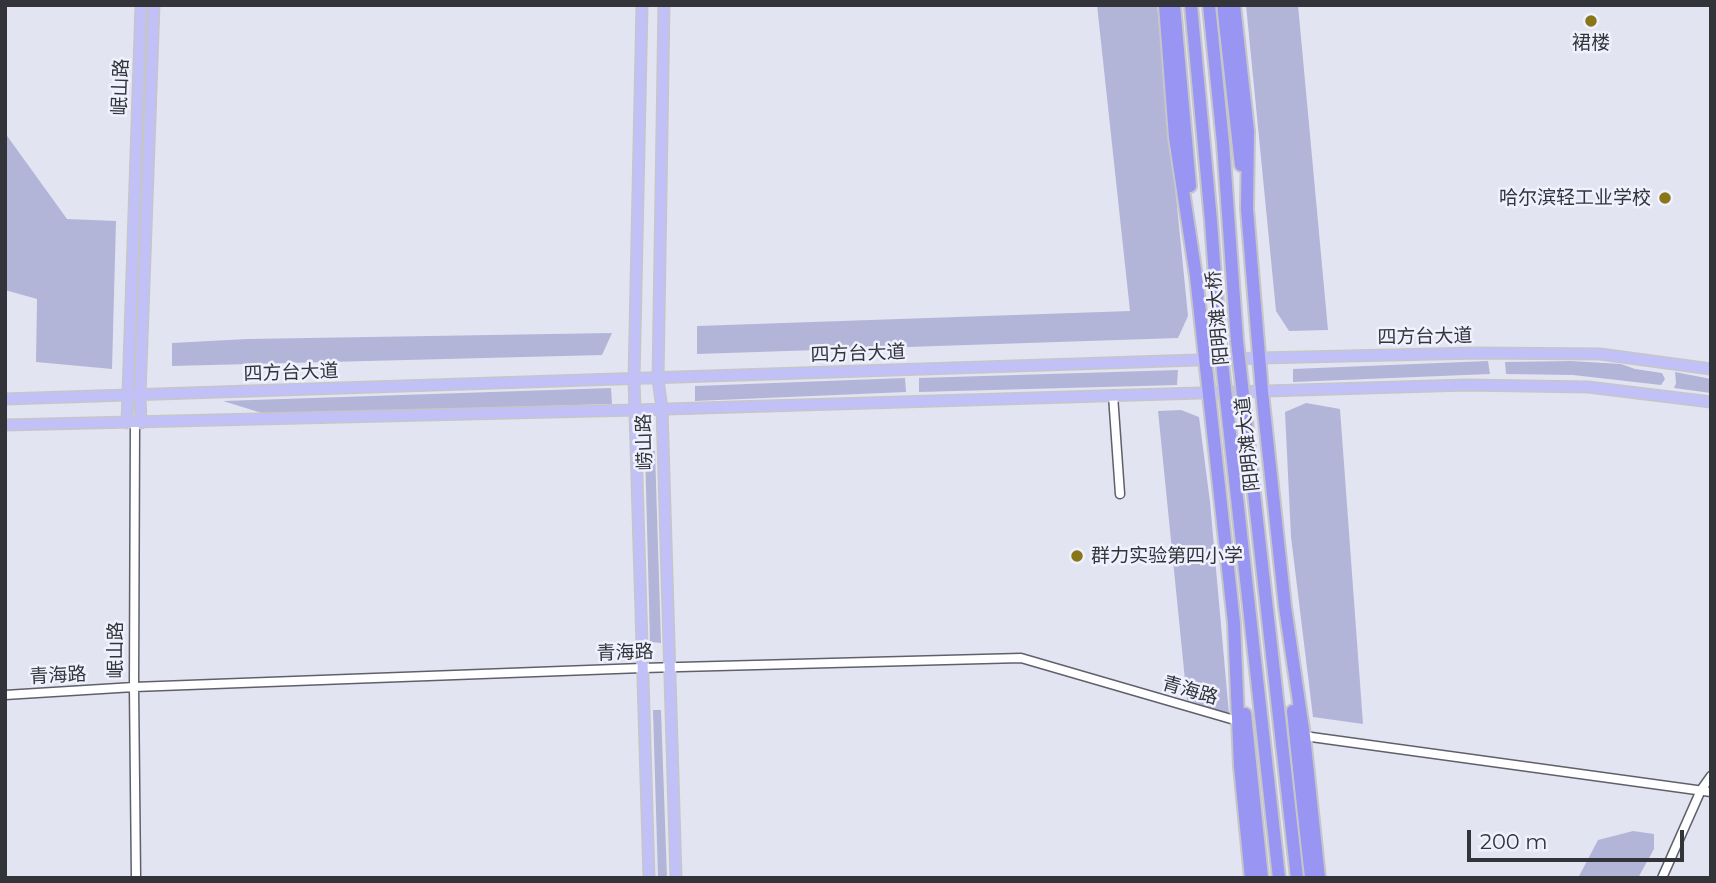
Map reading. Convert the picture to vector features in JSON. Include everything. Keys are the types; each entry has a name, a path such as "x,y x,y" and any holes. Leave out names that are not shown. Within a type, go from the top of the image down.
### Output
{"highway":[{"name":"阳明滩大道","path":"1165,5 1175,137 1196,276 1234,623 1238,721 1251,878"},
{"path":"1174,5 1196,276"},
{"name":"阳明滩大桥","path":"1191,5 1220,344 1257,659 1279,878"},
{"name":"阳明滩大桥","path":"1209,5 1223,143 1237,341 1297,878"},
{"path":"1223,5 1247,209"},
{"name":"阳明滩大道","path":"1234,5 1248,131 1247,209 1262,392 1286,615 1304,736 1319,878"},
{"path":"1286,615 1295,742 1310,878"},
{"path":"1234,623 1262,878"}],"main road":[{"name":"岷山路","path":"134,423 127,396 141,5"},
{"name":"岷山路","path":"134,423 140,395 154,5"},
{"name":"崂山路","path":"642,5 634,379 649,878"},
{"name":"崂山路","path":"664,5 658,379 662,409 676,878"},
{"name":"四方台大道","path":"5,399 1479,353 1579,354 1638,358 1711,369"},
{"path":"5,425 1532,385 1622,390 1711,402"}],"street":[{"path":"1113,395 1120,494"},
{"name":"岷山路","path":"134,423 136,878"},
{"name":"青海路","path":"5,695 134,687 642,668 1021,659 1238,721"},
{"path":"1304,736 1711,792"},
{"path":"1662,878 1701,790 1711,776"}],"shaded area":[{"path":"1097,5 1157,5 1188,316 1178,338 697,354 697,326 1130,311"},
{"path":"1246,5 1298,5 1328,330 1289,331 1276,311"},
{"path":"5,133 67,219 116,221 112,369 36,362 37,299 5,290"},
{"path":"612,333 602,355 172,366 172,343 247,339"},
{"path":"1488,361 1490,374 1293,382 1293,369"},
{"path":"1571,361 1621,364 1662,373 1665,379 1661,385 1573,375 1506,374 1505,362"},
{"path":"1178,370 1177,385 919,392 919,378"},
{"path":"1675,372 1711,379 1711,393 1674,388"},
{"path":"905,378 906,392 695,401 695,386"},
{"path":"611,388 612,404 265,414 223,401"},
{"path":"1306,403 1340,409 1363,724 1313,717 1291,537 1285,412"},
{"path":"1181,410 1199,417 1210,502 1229,714 1187,700 1158,411"},
{"path":"645,450 655,451 661,643 650,642"},
{"path":"653,710 661,710 667,878 658,878"},
{"path":"1633,831 1654,834 1654,849 1638,878 1578,878 1598,840"}],"place":[{"name":"裙楼","path":"1591,21"},
{"name":"哈尔滨轻工业学校","path":"1665,198"},
{"name":"群力实验第四小学","path":"1077,556"}]}
